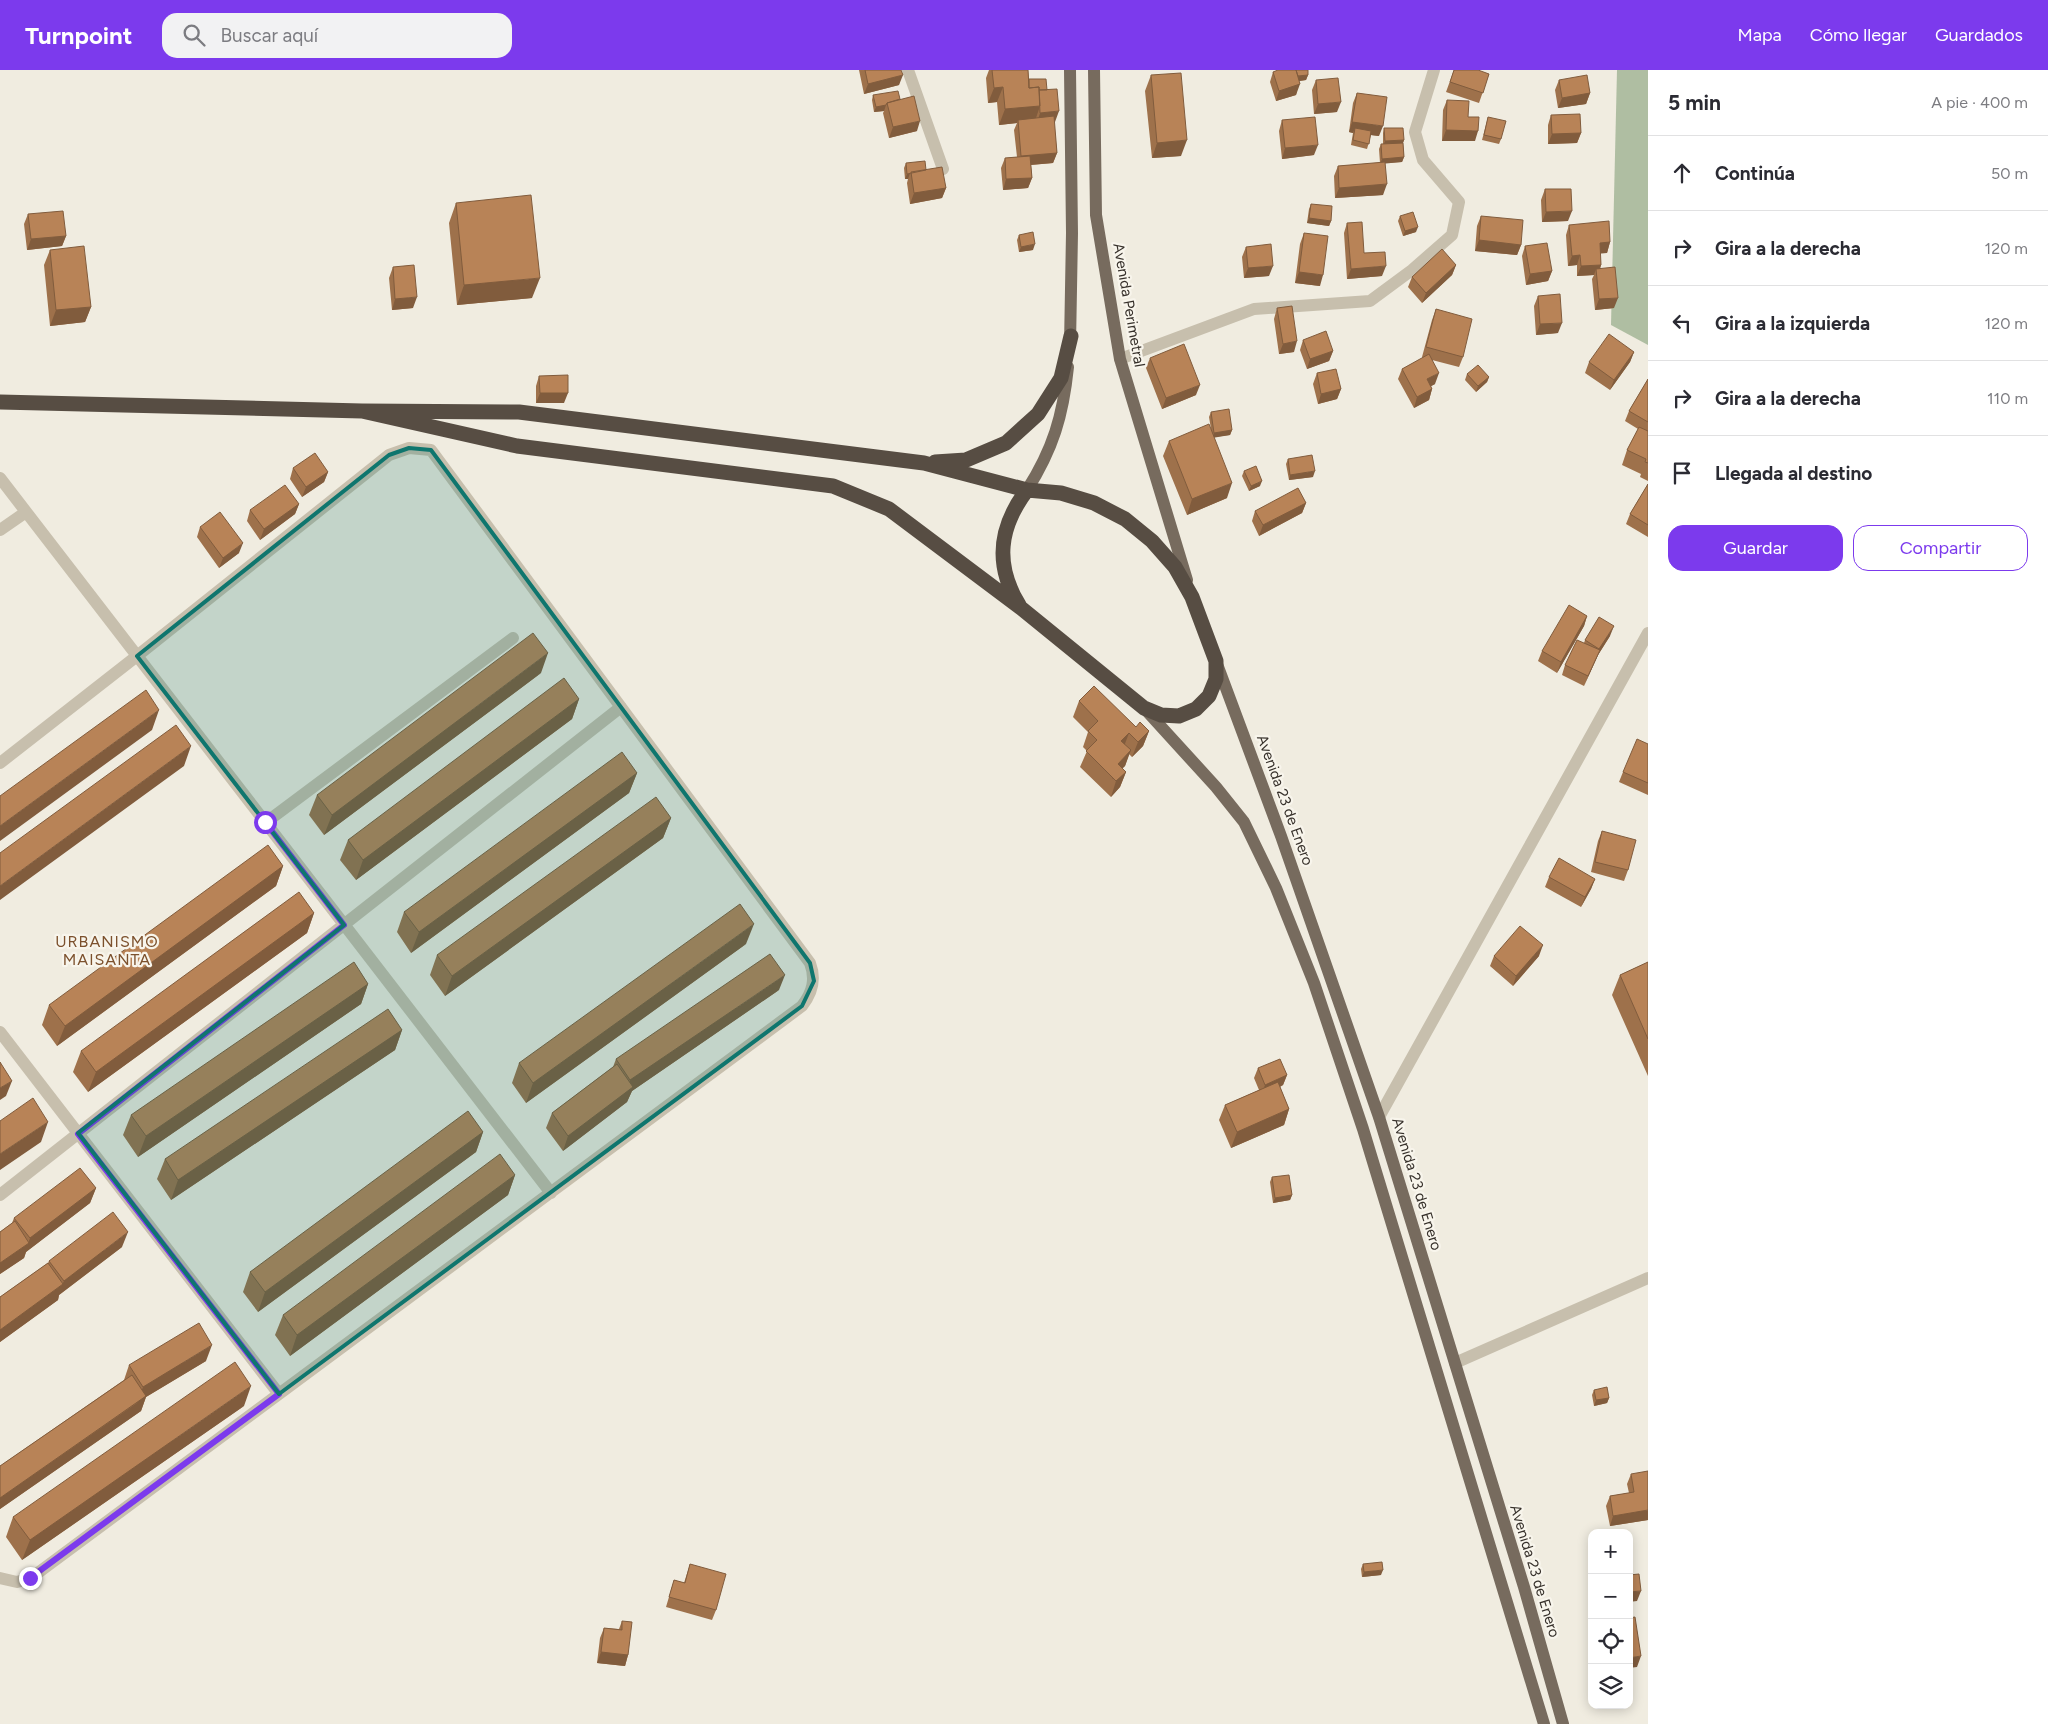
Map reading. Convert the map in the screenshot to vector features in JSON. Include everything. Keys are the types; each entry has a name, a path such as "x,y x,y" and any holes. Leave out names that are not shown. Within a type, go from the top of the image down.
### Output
{"highway":[{"path":"924,463 966,460 1006,443 1038,414 1061,378 1071,336"},
{"path":"0,402 362,411 518,412 924,463 1026,490 1061,494 1094,503 1125,519 1152,541 1175,567 1192,597 1216,661 1216,679 1209,696 1196,709 1179,716 1160,716 1144,708 1021,608 889,510 833,486 517,446 362,411"},
{"path":"1021,608 1007,579 1003,564 1002,548 1010,517 1026,490"}],"main road":[{"path":"1026,490 1043,465 1056,431 1065,397 1071,336 1070,70"},
{"name":"Avenida Perimetral","path":"1094,70 1096,215 1120,359 1192,597"},
{"name":"Avenida 23 de Enero","path":"1216,661 1281,836 1379,1116 1563,1724"},
{"path":"1144,708 1216,787 1244,822 1276,888 1314,983 1363,1129 1544,1724"}],"street":[{"path":"908,70 943,169"},
{"path":"1120,359 1254,309 1370,301 1412,270 1452,236 1459,202 1423,160 1414,132 1434,70"},
{"path":"0,762 137,656 389,455 409,448 431,450 810,963 814,981 808,999 802,1006 30,1578 17,1582 0,1578"},
{"path":"0,478 551,1193"},
{"path":"0,530 26,512"},
{"path":"1379,1116 1648,633"},
{"path":"265,822 513,638"},
{"path":"0,1195 622,707"},
{"path":"0,1032 279,1394"},
{"path":"1455,1363 1648,1278"}],"highlighted area":[{"path":"409,448 431,450 810,963 814,981 802,1006 279,1394 78,1133 344,925 137,656 389,455"}],"green space":[{"path":"1617,70 1648,70 1648,345 1611,325"}],"building":[{"path":"865,70 901,70 903,75 868,84"},
{"path":"992,70 1028,70 1029,88 1039,87 1040,106 1005,109 1003,87 994,88"},
{"path":"1278,70 1296,70 1300,84 1279,91 1273,72"},
{"path":"1296,70 1308,70 1308,75 1298,76"},
{"path":"1454,70 1478,70 1489,74 1483,93 1450,82"},
{"path":"1181,73 1187,140 1157,143 1151,75"},
{"path":"1587,75 1590,93 1562,98 1559,80"},
{"path":"1338,78 1341,102 1318,104 1316,80"},
{"path":"1029,79 1046,79 1047,90 1039,90 1039,87 1029,88"},
{"path":"1057,89 1059,111 1040,113 1039,90"},
{"path":"898,91 900,99 876,107 873,95"},
{"path":"1357,93 1387,97 1383,126 1352,122"},
{"path":"914,96 920,121 893,127 887,103"},
{"path":"1447,100 1469,101 1468,117 1479,117 1478,131 1446,130"},
{"path":"1580,114 1581,133 1552,134 1551,115"},
{"path":"1054,116 1057,153 1021,156 1018,120"},
{"path":"1315,117 1318,145 1285,148 1282,120"},
{"path":"1488,117 1506,121 1501,139 1484,135"},
{"path":"1355,128 1371,131 1369,144 1353,140"},
{"path":"1384,128 1403,128 1404,140 1385,141"},
{"path":"1403,143 1404,157 1382,159 1381,144"},
{"path":"1030,156 1032,178 1006,179 1005,158"},
{"path":"925,161 926,170 907,174 906,163"},
{"path":"1385,162 1387,184 1339,188 1338,166"},
{"path":"942,167 946,188 914,193 911,172"},
{"path":"1545,189 1571,189 1572,211 1546,212"},
{"path":"531,195 540,278 464,285 456,203"},
{"path":"1311,204 1332,206 1331,221 1309,218"},
{"path":"63,211 66,236 31,239 28,214"},
{"path":"1413,212 1418,227 1405,231 1400,216"},
{"path":"1481,216 1523,220 1521,245 1479,240"},
{"path":"1609,221 1610,242 1600,243 1601,265 1581,266 1580,255 1572,256 1569,225"},
{"path":"1362,222 1364,253 1385,252 1386,266 1351,269 1347,223"},
{"path":"1033,232 1035,244 1021,247 1019,235"},
{"path":"1304,233 1328,236 1323,275 1299,272"},
{"path":"1547,243 1552,271 1530,274 1525,246"},
{"path":"1271,244 1273,266 1248,268 1246,247"},
{"path":"84,246 91,307 56,310 50,250"},
{"path":"1442,249 1456,265 1426,293 1412,277"},
{"path":"414,265 417,297 395,299 393,267"},
{"path":"1615,267 1618,298 1599,299 1596,269"},
{"path":"1560,294 1562,323 1540,324 1538,296"},
{"path":"1292,306 1297,341 1283,344 1277,308"},
{"path":"1436,309 1472,319 1463,357 1426,347"},
{"path":"1326,331 1333,351 1310,359 1303,340"},
{"path":"1609,334 1634,352 1614,380 1589,362"},
{"path":"1184,344 1200,385 1166,398 1150,358"},
{"path":"1429,354 1439,373 1427,379 1432,389 1417,397 1402,369"},
{"path":"1478,365 1489,377 1478,386 1467,374"},
{"path":"1336,369 1341,389 1321,394 1317,373"},
{"path":"568,375 568,393 540,393 539,376"},
{"path":"1648,379 1648,422 1629,411"},
{"path":"1229,409 1232,430 1214,433 1211,412"},
{"path":"1209,424 1232,483 1192,499 1169,441"},
{"path":"1639,427 1648,431 1648,463 1645,462 1646,459 1627,450"},
{"path":"315,453 328,472 306,487 293,468"},
{"path":"1312,455 1315,471 1290,475 1288,459"},
{"path":"1256,466 1262,481 1251,486 1244,471"},
{"path":"1648,484 1648,525 1630,514"},
{"path":"285,485 299,504 264,529 250,510"},
{"path":"1298,488 1306,503 1263,525 1255,511"},
{"path":"220,512 243,543 223,558 200,527"},
{"path":"1569,605 1587,616 1561,662 1542,651"},
{"path":"1599,617 1614,626 1599,649 1585,640"},
{"path":"533,633 548,653 332,815 317,795"},
{"path":"1577,640 1600,650 1588,676 1565,665"},
{"path":"564,678 579,699 363,860 348,840"},
{"path":"1094,686 1136,727 1140,722 1149,731 1138,742 1129,733 1121,741 1131,750 1118,764 1126,772 1116,781 1086,751 1097,740 1088,731 1098,721 1079,701"},
{"path":"146,690 159,710 0,826 0,796"},
{"path":"176,725 191,746 0,886 0,853"},
{"path":"1637,739 1648,744 1648,783 1623,772"},
{"path":"622,752 637,773 419,932 404,912"},
{"path":"656,797 671,818 452,976 437,955"},
{"path":"1602,831 1636,840 1628,870 1595,862"},
{"path":"268,845 283,866 65,1026 49,1005"},
{"path":"1559,858 1595,879 1585,897 1549,877"},
{"path":"299,892 314,913 96,1072 81,1051"},
{"path":"740,904 754,924 533,1083 519,1063"},
{"path":"1520,926 1543,945 1516,976 1494,956"},
{"path":"770,954 785,975 630,1080 616,1059"},
{"path":"354,962 368,984 146,1136 131,1115"},
{"path":"1648,962 1648,1039 1620,975"},
{"path":"388,1009 402,1030 178,1180 165,1159"},
{"path":"1280,1059 1287,1075 1265,1085 1258,1068"},
{"path":"0,1062 12,1081 0,1088"},
{"path":"617,1064 633,1087 568,1136 552,1113"},
{"path":"1278,1082 1289,1109 1237,1132 1225,1105"},
{"path":"33,1098 48,1122 0,1154 0,1121"},
{"path":"468,1111 483,1132 265,1292 250,1272"},
{"path":"500,1154 515,1175 297,1335 283,1315"},
{"path":"80,1168 96,1188 30,1238 14,1218"},
{"path":"1289,1175 1292,1195 1275,1198 1272,1177"},
{"path":"113,1212 128,1232 64,1281 49,1261"},
{"path":"15,1221 29,1243 0,1263 0,1232"},
{"path":"48,1263 63,1284 0,1330 0,1297"},
{"path":"199,1323 212,1345 143,1387 129,1365"},
{"path":"235,1362 251,1386 30,1540 13,1517"},
{"path":"132,1375 146,1396 0,1498 0,1466"},
{"path":"1607,1387 1609,1398 1596,1400 1594,1390"},
{"path":"1648,1471 1648,1510 1613,1516 1610,1496 1634,1492 1631,1474"},
{"path":"1382,1562 1383,1570 1364,1572 1363,1564"},
{"path":"690,1564 726,1574 716,1610 669,1597 674,1580 685,1583"},
{"path":"1639,1574 1641,1591 1633,1592 1633,1575"},
{"path":"1635,1617 1641,1656 1633,1657 1633,1619"},
{"path":"622,1621 632,1622 628,1655 601,1652 604,1628 622,1630"}],"district":[{"name":"URBANISMO MAISANTA","path":"107,950"}],"route":[{"path":"30,1578 279,1394 78,1134 344,925 265,822"}]}
